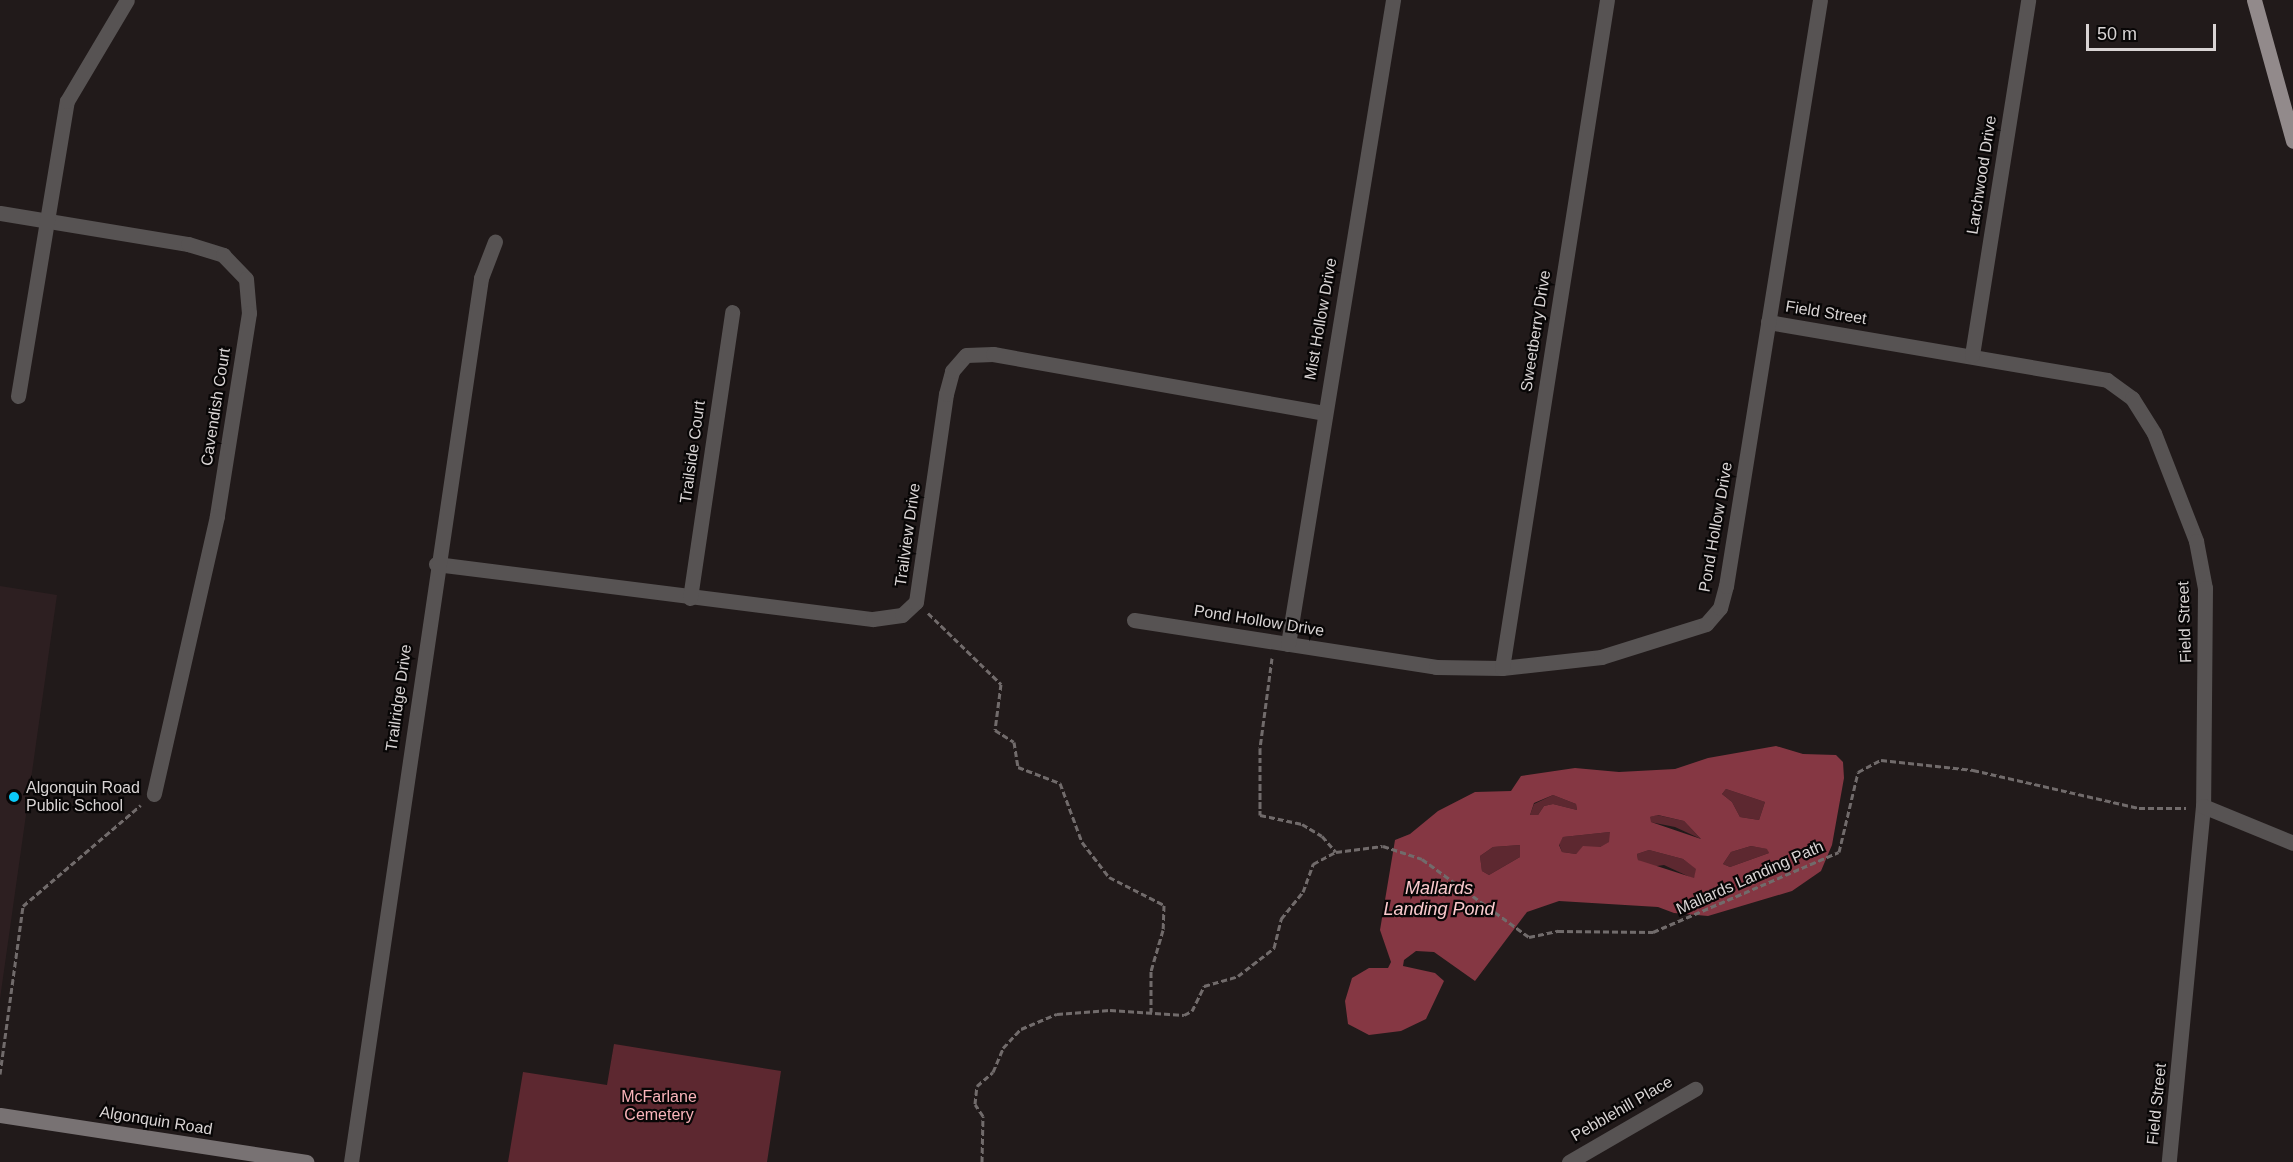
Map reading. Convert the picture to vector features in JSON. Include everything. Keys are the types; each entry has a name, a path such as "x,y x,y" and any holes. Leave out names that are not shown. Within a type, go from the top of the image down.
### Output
{"main road":[{"path":"2254,0 2293,141"}],"street":[{"path":"18,396 67,101 127,0"},
{"name":"Mist Hollow Drive","path":"1281,643 1324,413 1393,0"},
{"name":"Sweetberry Drive","path":"1502,668 1607,0"},
{"name":"Pond Hollow Drive","path":"1134,620 1436,667 1502,668 1601,657 1706,624 1720,608 1820,0"},
{"name":"Larchwood Drive","path":"1971,355 2028,0"},
{"name":"Cavendish Court","path":"0,213 188,244 223,255 246,279 249,313 217,516 154,794"},
{"name":"Trailridge Drive","path":"351,1162 436,564 481,278 495,242"},
{"name":"Trailside Court","path":"690,598 732,312"},
{"name":"Field Street","path":"1768,322 2107,380 2132,398 2154,433 2196,541 2205,588 2203,806 2169,1162"},
{"name":"Trailview Drive","path":"436,564 690,598 873,619 902,615 916,602 946,394 952,371 966,355 993,354 1324,413"},
{"path":"2203,806 2293,843"},
{"name":"Pebblehill Place","path":"1569,1162 1695,1089"},
{"name":"Algonquin Road","path":"0,1115 306,1162"}],"path":[{"path":"916,602 1002,684 996,730 1014,742 1018,767 1060,783 1082,842 1109,877 1164,905 1163,930 1151,972 1151,1012"},
{"path":"1281,643 1260,748 1260,815 1302,824 1322,836 1336,852"},
{"name":"Mallards Landing Path","path":"982,1162 983,1116 975,1104 977,1086 993,1072 1003,1048 1021,1029 1057,1014 1151,1012 1184,1015 1192,1011 1204,986 1238,976 1259,962 1274,948 1281,919 1303,892 1312,864 1336,852 1383,846 1422,859 1529,938 1558,931 1653,932 1687,920 1828,857 1843,846 1851,794 1858,772 1881,760 1973,770 2139,808 2203,806"},
{"path":"0,1074 23,906 154,794"}],"shaded area":[{"name":"Algonquin Road Public School","path":"0,586 57,595 0,999"}],"green space":[{"path":"1726,789 1765,802 1759,820 1740,817 1732,802 1722,794"},
{"path":"1553,795 1576,804 1577,810 1553,804 1544,806 1538,815 1530,815 1534,804"},
{"path":"1657,815 1684,821 1701,839 1675,827 1650,822 1650,817"},
{"path":"1610,832 1610,842 1600,847 1583,847 1576,854 1562,852 1559,844 1563,837"},
{"path":"1520,845 1520,857 1489,875 1482,871 1480,856 1493,847"},
{"path":"1751,846 1768,849 1769,853 1730,867 1723,864 1731,852"},
{"path":"1649,850 1683,859 1697,869 1694,879 1664,865 1650,867 1638,860 1637,854"},
{"name":"McFarlane Cemetery","path":"614,1044 781,1071 767,1162 508,1162 523,1072 607,1085"}],"water":[{"name":"Mallards Landing Pond","path":"1776,746 1803,754 1836,755 1843,762 1844,778 1832,845 1821,871 1792,891 1708,916 1674,913 1658,907 1559,901 1527,912 1475,981 1434,952 1416,951 1404,960 1403,966 1435,973 1444,981 1426,1019 1401,1031 1369,1035 1348,1024 1345,1001 1352,978 1369,968 1388,968 1391,962 1380,930 1395,840 1410,834 1438,811 1475,792 1511,791 1521,776 1575,768 1619,772 1675,769 1708,758","holes":["1726,789 1765,802 1759,820 1740,817 1732,802 1722,794","1553,795 1576,804 1577,810 1553,804 1544,806 1538,815 1530,815 1534,803","1658,815 1684,821 1701,839 1651,822 1650,817","1610,832 1609,842 1600,847 1583,846 1576,854 1562,852 1559,845 1563,837","1520,845 1520,857 1489,875 1482,871 1480,856 1493,847","1751,846 1767,849 1769,853 1730,867 1723,864 1731,852","1649,850 1683,859 1696,869 1694,878 1638,860 1637,854"]}],"place":[{"name":"Algonquin Road Public School","path":"14,797"}]}
